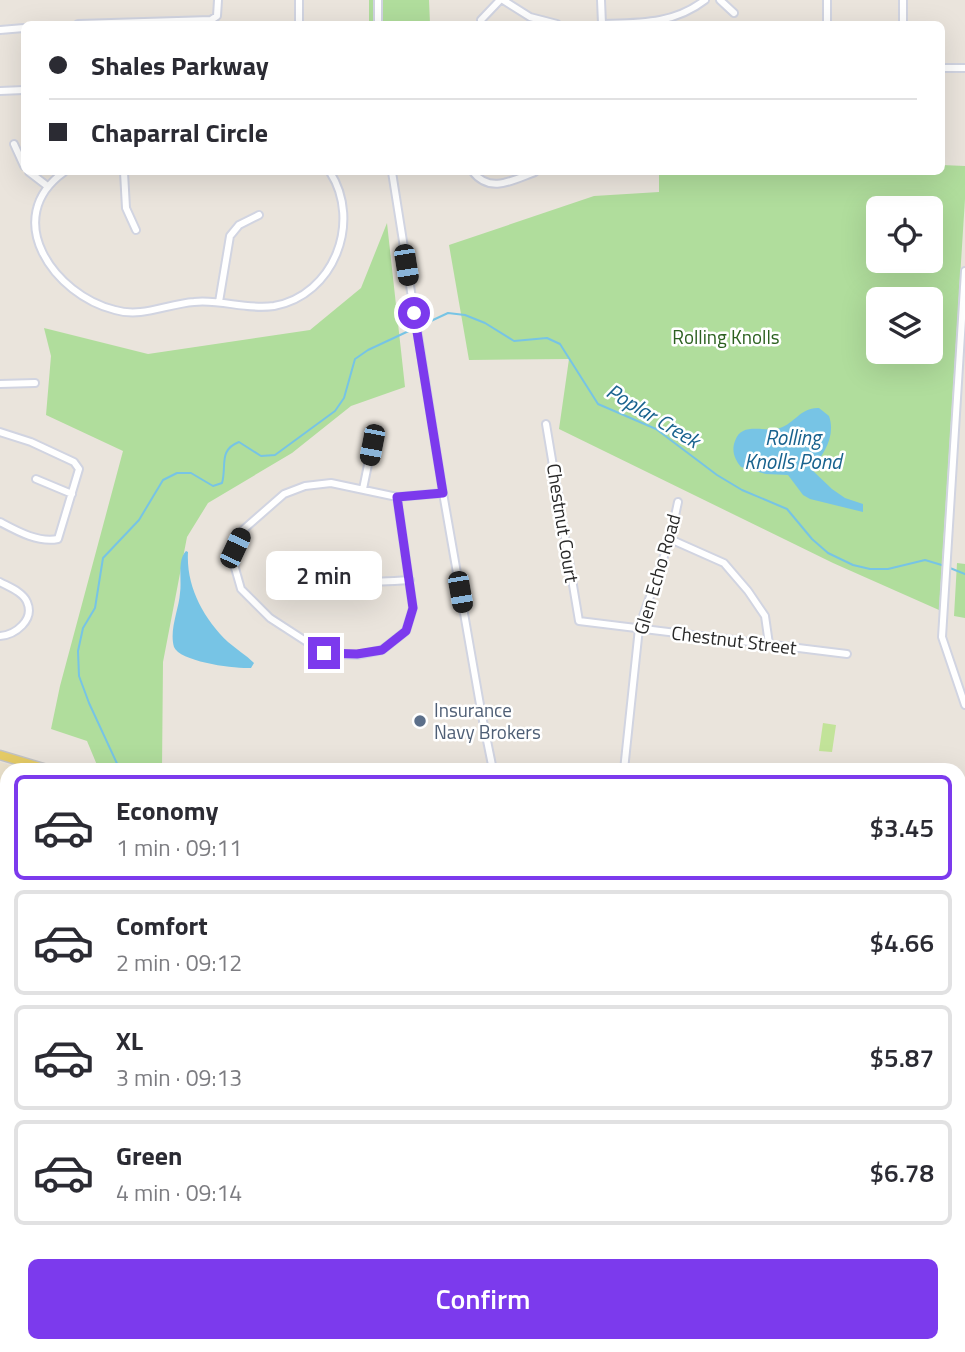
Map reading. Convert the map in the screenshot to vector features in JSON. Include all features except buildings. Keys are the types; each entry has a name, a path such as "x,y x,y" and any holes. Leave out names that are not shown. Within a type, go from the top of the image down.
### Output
{"main road":[{"path":"0,755 27,763"}],"street":[{"path":"181,21 211,20 216,16 218,0"},
{"path":"299,0 299,21"},
{"path":"378,0 378,21"},
{"path":"481,20 502,0 530,17 545,21"},
{"path":"601,0 602,21"},
{"path":"665,21 705,0"},
{"path":"720,0 734,13"},
{"path":"827,0 827,21"},
{"path":"903,0 903,21"},
{"path":"0,30 21,28"},
{"path":"945,68 965,68"},
{"path":"0,91 21,90"},
{"path":"14,144 21,159"},
{"path":"33,175 46,185"},
{"path":"60,175 46,185 34,208 32,231 35,247 49,269 90,300 114,310 137,313 193,302 259,307 284,303 307,291 325,274 339,249 344,219 341,197 331,175"},
{"path":"124,175 126,208 136,230"},
{"path":"392,175 443,493 492,763"},
{"path":"476,175 496,185 526,175"},
{"path":"219,302 230,236 239,225 259,215"},
{"path":"965,271 942,637 965,705"},
{"path":"0,384 36,383"},
{"name":"Chestnut Court","path":"546,424 579,621"},
{"path":"0,432 32,442 77,463 79,469 60,537 56,540 28,535 0,522"},
{"path":"363,489 372,445"},
{"path":"36,479 72,494"},
{"path":"397,497 413,608 406,631 382,650 357,654 324,653 270,618 241,589 234,568 235,548 244,530 284,494 305,486 331,483 397,497 443,493"},
{"name":"Glen Echo Road","path":"625,763 639,628 670,540 678,502"},
{"path":"670,540 724,563 748,590 765,616 769,643"},
{"path":"328,563 345,575 361,581 378,583 410,580"},
{"path":"0,582 15,590 28,603 23,624 13,634 0,636"},
{"name":"Chestnut Street","path":"579,621 847,654"}],"green space":[{"path":"369,0 429,0 430,21 369,21"},
{"name":"Rolling Knolls","path":"945,165 965,166 939,610 833,563 559,429 569,359 469,360 449,245 594,196 659,192 659,175 945,175"},
{"path":"387,223 405,387 351,406 292,453 208,503 187,537 163,662 162,763 96,763 87,741 51,729 123,451 46,415 51,356 44,328 148,354 310,330 361,288"},
{"path":"957,563 965,564 965,618 954,616"},
{"path":"823,723 836,725 832,752 819,751"}],"water":[{"name":"Rolling Knolls Pond","path":"819,408 829,416 831,431 824,451 811,469 845,498 863,504 863,512 810,499 803,495 788,475 766,474 741,467 735,458 734,445 743,431 780,428 807,410"},
{"path":"186,551 193,589 204,612 219,633 254,663 251,668 222,666 186,657 174,647 173,634 180,593 181,565"}],"waterway":[{"name":"Poplar Creek","path":"418,327 448,313 465,315 485,323 514,341 547,338 560,344 598,404 656,429 717,475 742,490 787,509 812,539 828,553 853,565 870,569 888,569 925,560 945,566"},
{"name":"Poplar Creek","path":"117,763 79,676 78,651 83,628 95,608 103,558 139,520 163,480 177,473 191,473 213,486 222,483 228,449 239,442 261,456 275,455 335,411 344,398 355,359 413,329"},
{"name":"Poplar Creek","path":"950,568 965,574"}],"place":[{"name":"Insurance Navy Brokers","path":"420,721"}],"route":[{"path":"324,653 357,654 382,650 406,631 413,608 397,497 443,493 414,313"}]}
